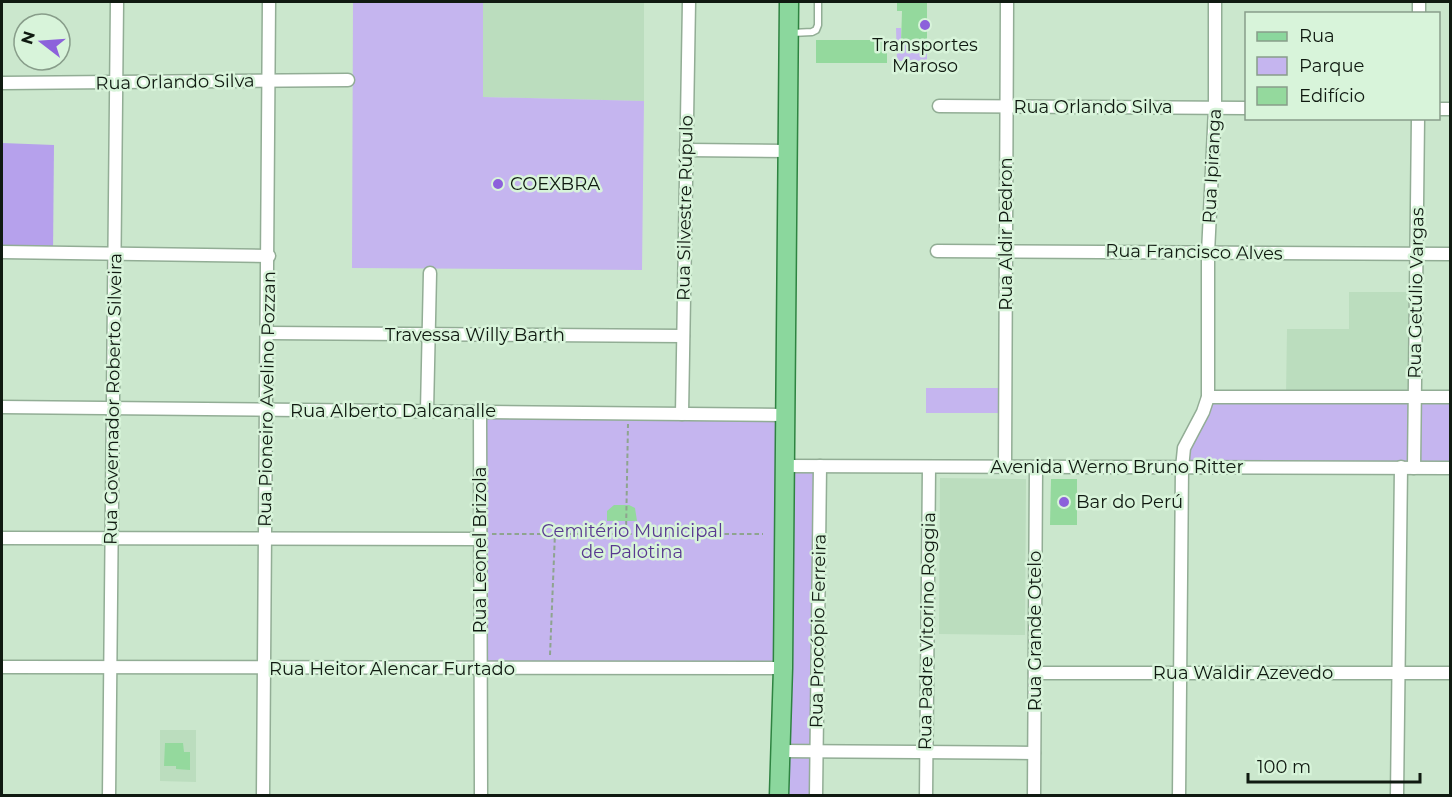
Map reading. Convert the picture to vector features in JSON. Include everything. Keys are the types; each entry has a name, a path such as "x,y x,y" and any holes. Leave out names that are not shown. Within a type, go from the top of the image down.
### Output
{"main road":[{"path":"779,795 783,668 789,2"}],"street":[{"name":"Rua Governador Roberto Silveira","path":"110,795 117,2"},
{"name":"Rua Pioneiro Avelino Pozzan","path":"263,795 269,256 269,2"},
{"name":"Rua Silvestre Rúpulo","path":"682,414 689,2"},
{"name":"Rua Aldir Pedron","path":"1005,466 1007,2"},
{"name":"Rua Ipiranga","path":"1179,795 1182,468 1184,448 1203,412 1208,397 1208,253 1215,108 1215,2"},
{"name":"Rua Orlando Silva","path":"2,83 348,80"},
{"name":"Rua Orlando Silva","path":"939,106 1245,108"},
{"name":"Rua Getúlio Vargas","path":"1414,468 1418,120"},
{"path":"686,150 787,151"},
{"name":"Rua Francisco Alves","path":"937,251 1450,254"},
{"path":"2,252 269,256"},
{"path":"427,411 430,273"},
{"name":"Travessa Willy Barth","path":"268,333 683,336"},
{"path":"1208,397 1450,397"},
{"name":"Rua Alberto Dalcanalle","path":"2,407 784,415"},
{"name":"Rua Leonel Brizola","path":"480,411 481,795"},
{"name":"Avenida Werno Bruno Ritter","path":"784,465 1450,468"},
{"name":"Rua Procópio Ferreira","path":"816,795 820,466"},
{"name":"Rua Padre Vitorino Roggia","path":"926,795 929,466"},
{"name":"Rua Grande Otelo","path":"1034,795 1036,467"},
{"path":"1397,795 1401,467"},
{"path":"2,538 480,539"},
{"name":"Rua Heitor Alencar Furtado","path":"2,667 783,668"},
{"name":"Rua Waldir Azevedo","path":"1035,673 1450,673"},
{"path":"781,751 1034,753"}],"lane":[{"path":"789,33 816,30 818,2"}],"path":[{"path":"626,533 628,413"},
{"path":"549,661 555,533"},
{"path":"492,534 763,534"}],"shaded area":[{"path":"483,2 644,2 644,101 483,97"},
{"path":"2,143 54,145 53,253 2,252"},
{"path":"1349,292 1416,292 1415,397 1286,396 1287,329 1349,329"},
{"path":"940,478 1026,479 1025,635 939,634"},
{"path":"160,730 196,730 196,782 160,781"}],"green space":[{"name":"COEXBRA","path":"353,2 483,2 483,97 644,101 642,270 352,268"},
{"path":"896,28 901,28 901,43 907,43 907,51 927,52 927,61 897,61"},
{"path":"926,388 1005,388 1005,413 926,413"},
{"path":"1208,397 1450,397 1450,468 1182,468"},
{"name":"Cemitério Municipal de Palotina","path":"480,411 784,415 784,465 820,466 816,795 779,795 782,668 479,669"}],"building":[{"name":"Transportes Maroso","path":"897,2 927,2 927,52 907,51 907,43 901,43 902,11 897,11"},
{"path":"816,40 887,40 887,63 816,63"},
{"name":"Bar do Perú","path":"1051,479 1077,479 1077,525 1050,525"},
{"path":"614,505 629,505 635,508 637,521 607,521 607,511"},
{"path":"165,743 183,743 184,752 190,752 190,770 176,769 176,766 164,766"}],"place":[{"name":"Transportes Maroso","path":"925,25"},
{"name":"COEXBRA","path":"498,184"},
{"name":"Bar do Perú","path":"1064,502"}]}
